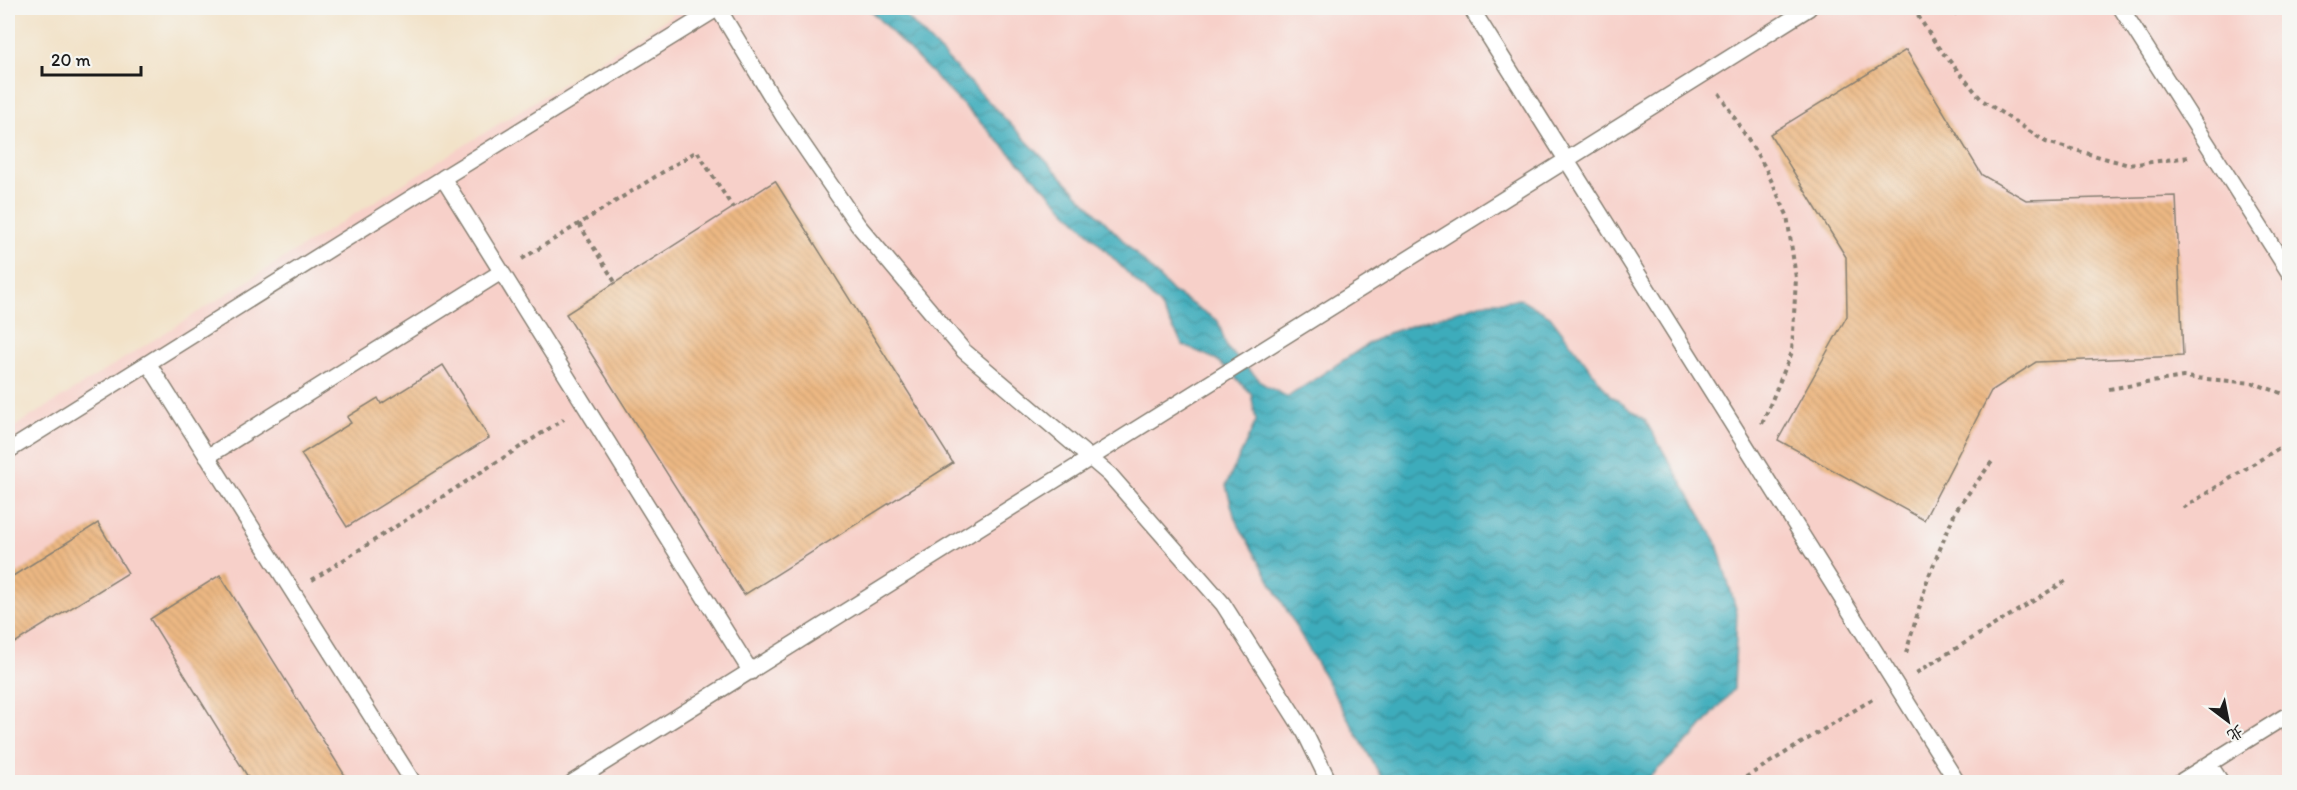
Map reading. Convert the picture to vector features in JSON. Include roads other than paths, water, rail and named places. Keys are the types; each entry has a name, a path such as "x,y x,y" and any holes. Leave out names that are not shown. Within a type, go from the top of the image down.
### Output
{"lane":[{"path":"8,451 442,178 718,8 784,117 858,225 964,351 1110,475 1223,604 1305,733 1329,783"},
{"path":"1471,8 1957,783"},
{"path":"573,783 1809,8"},
{"path":"2121,8 2289,274"},
{"path":"442,178 751,672"},
{"path":"207,457 501,272"},
{"path":"148,363 413,783"},
{"path":"2180,783 2288,719"},
{"path":"2209,764 2221,783"}],"water":[{"path":"868,8 898,8 1173,292 1218,321 1227,348 1266,386 1288,397 1388,333 1483,303 1521,299 1550,316 1610,395 1645,420 1716,541 1737,612 1734,689 1694,736 1644,782 1384,782 1235,519 1226,485 1256,421 1251,393 1217,360 1183,345 1160,306"}]}
